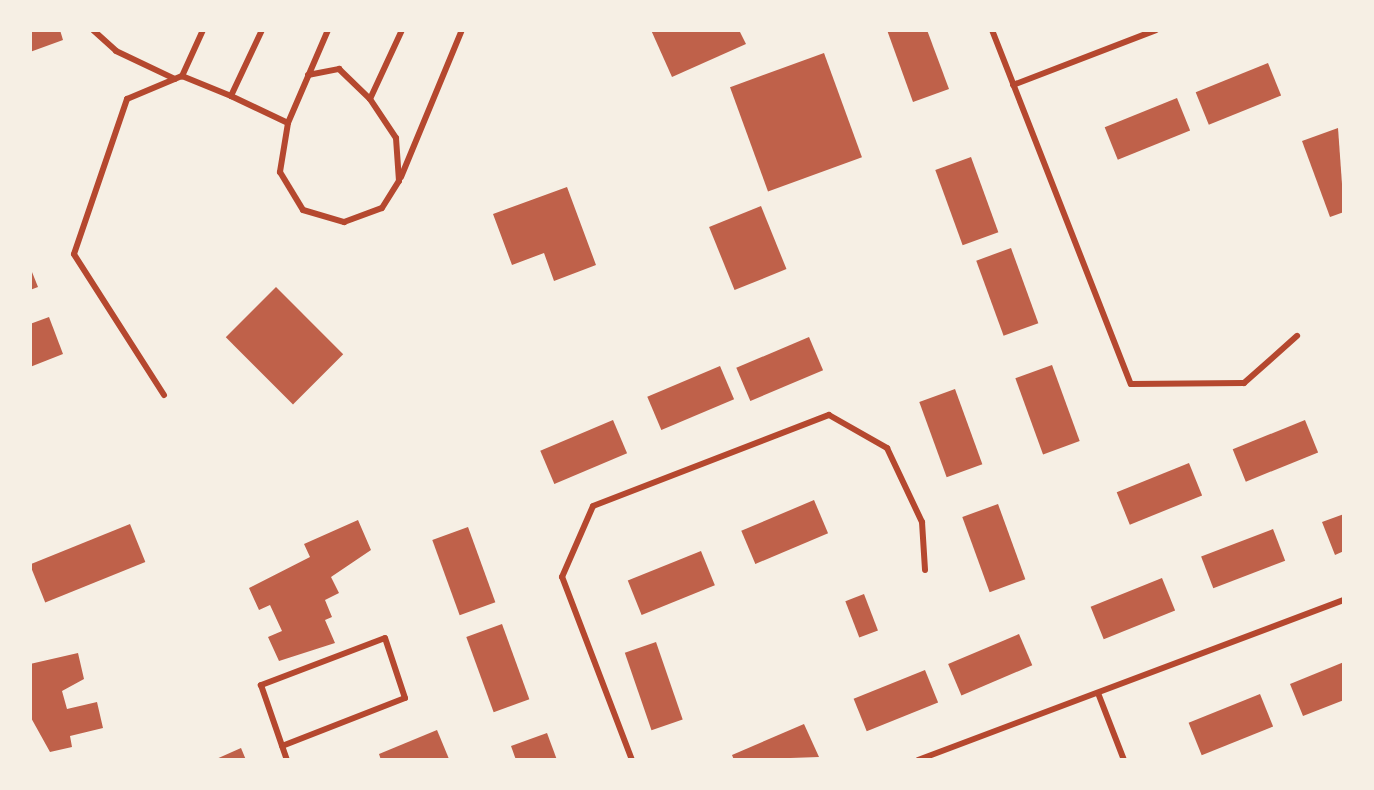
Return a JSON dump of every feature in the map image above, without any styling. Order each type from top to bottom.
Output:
[{"type":"lane","points":[[93,30],[116,51],[231,96],[288,123]]},
{"type":"lane","points":[[164,395],[74,254],[127,99],[179,77],[203,30]]},
{"type":"lane","points":[[231,96],[262,30]]},
{"type":"lane","points":[[328,30],[288,123],[280,172],[303,210],[344,222],[382,208],[399,181],[462,30]]},
{"type":"lane","points":[[370,99],[402,30]]},
{"type":"lane","points":[[992,30],[1131,384],[1244,383],[1297,336]]},
{"type":"lane","points":[[1013,85],[1156,30]]},
{"type":"lane","points":[[308,75],[339,69],[370,99],[396,138],[399,181]]},
{"type":"lane","points":[[632,760],[562,577],[593,506],[829,415],[887,448],[922,522],[925,570]]},
{"type":"lane","points":[[918,760],[1344,600]]},
{"type":"lane","points":[[282,746],[405,698],[385,638],[261,685],[282,746],[287,760]]},
{"type":"lane","points":[[1098,693],[1124,760]]},
{"type":"building","points":[[30,30],[60,30],[63,40],[30,52]]},
{"type":"building","points":[[651,30],[739,30],[746,44],[672,77]]},
{"type":"building","points":[[887,30],[927,30],[949,89],[913,102]]},
{"type":"building","points":[[824,53],[862,157],[768,192],[730,87]]},
{"type":"building","points":[[1268,63],[1281,95],[1209,125],[1196,92]]},
{"type":"building","points":[[1177,98],[1190,130],[1118,160],[1105,127]]},
{"type":"building","points":[[1338,128],[1344,212],[1330,217],[1302,141]]},
{"type":"building","points":[[971,157],[998,232],[963,245],[935,170]]},
{"type":"building","points":[[567,187],[596,265],[554,281],[544,253],[512,265],[493,214]]},
{"type":"building","points":[[761,206],[786,269],[735,290],[709,227]]},
{"type":"building","points":[[1011,248],[1038,323],[1004,336],[976,261]]},
{"type":"building","points":[[30,267],[38,287],[30,290]]},
{"type":"building","points":[[276,287],[343,354],[293,404],[226,337]]},
{"type":"building","points":[[49,317],[63,354],[30,367],[30,324]]},
{"type":"building","points":[[809,337],[823,370],[750,401],[736,368]]},
{"type":"building","points":[[1052,365],[1080,441],[1043,454],[1015,378]]},
{"type":"building","points":[[720,366],[734,399],[661,430],[647,397]]},
{"type":"building","points":[[955,389],[982,464],[947,477],[919,402]]},
{"type":"building","points":[[613,420],[627,453],[554,484],[540,451]]},
{"type":"building","points":[[1305,420],[1318,452],[1246,482],[1233,449]]},
{"type":"building","points":[[1189,463],[1202,495],[1130,525],[1117,492]]},
{"type":"building","points":[[814,500],[828,533],[755,564],[741,531]]},
{"type":"building","points":[[998,504],[1025,579],[990,592],[962,517]]},
{"type":"building","points":[[1344,514],[1344,551],[1335,555],[1322,522]]},
{"type":"building","points":[[358,520],[371,550],[331,577],[339,593],[325,600],[332,617],[325,620],[335,643],[279,661],[268,637],[282,631],[270,605],[259,610],[249,588],[310,557],[304,544]]},
{"type":"building","points":[[130,524],[145,562],[45,602],[30,564]]},
{"type":"building","points":[[468,527],[495,602],[460,615],[432,540]]},
{"type":"building","points":[[1273,529],[1285,561],[1213,588],[1201,557]]},
{"type":"building","points":[[701,551],[715,585],[642,615],[628,581]]},
{"type":"building","points":[[1162,578],[1175,610],[1104,639],[1091,607]]},
{"type":"building","points":[[864,594],[878,630],[859,638],[845,601]]},
{"type":"building","points":[[502,624],[529,699],[494,712],[466,637]]},
{"type":"building","points":[[1019,634],[1032,665],[961,695],[948,664]]},
{"type":"building","points":[[656,642],[683,720],[651,730],[625,653]]},
{"type":"building","points":[[78,653],[84,679],[62,691],[67,709],[97,702],[103,728],[70,736],[72,747],[50,752],[30,716],[30,664]]},
{"type":"building","points":[[1344,662],[1344,700],[1303,716],[1290,684]]},
{"type":"building","points":[[925,670],[938,702],[867,731],[854,699]]},
{"type":"building","points":[[1260,694],[1273,726],[1202,755],[1189,723]]},
{"type":"building","points":[[804,724],[819,757],[734,760],[732,755]]},
{"type":"building","points":[[437,730],[449,759],[381,760],[379,754]]},
{"type":"building","points":[[547,733],[557,760],[516,760],[511,746]]},
{"type":"building","points":[[241,748],[246,760],[214,760]]}]
